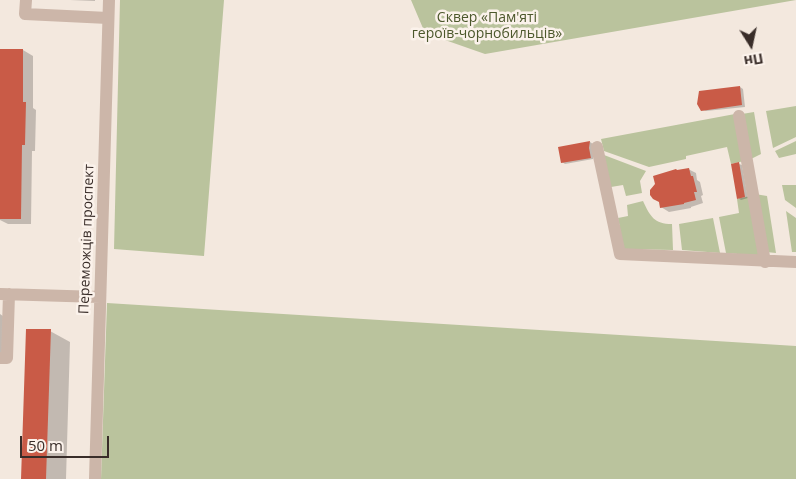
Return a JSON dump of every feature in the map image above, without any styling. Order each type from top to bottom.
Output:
[{"type":"street","points":[[26,0],[25,14],[108,18]]},
{"type":"street","name":"Переможців проспект","points":[[95,479],[109,0]]},
{"type":"street","points":[[739,116],[765,262]]},
{"type":"street","points":[[597,147],[620,254],[796,262]]},
{"type":"street","points":[[0,358],[7,358],[4,294],[100,297]]},
{"type":"green space","points":[[120,0],[224,0],[204,256],[114,249]]},
{"type":"green space","name":"Сквер «Пам'яті героїв-чорнобильців»","points":[[411,0],[796,0],[485,54],[425,33]]},
{"type":"green space","points":[[796,106],[796,137],[773,148],[766,111]]},
{"type":"green space","points":[[754,112],[761,154],[749,160],[742,114]]},
{"type":"green space","points":[[735,114],[744,161],[731,164],[727,147],[649,167],[604,151],[601,139]]},
{"type":"green space","points":[[796,141],[796,154],[779,158],[775,151]]},
{"type":"green space","points":[[604,155],[646,171],[640,181],[642,193],[626,196],[623,185],[611,187]]},
{"type":"green space","points":[[782,185],[796,185],[796,208],[785,200]]},
{"type":"green space","points":[[755,194],[767,196],[776,253],[766,252]]},
{"type":"green space","points":[[750,196],[760,256],[726,253],[719,217],[739,213],[737,199]]},
{"type":"green space","points":[[643,201],[653,218],[661,223],[672,224],[673,250],[624,249],[618,218],[628,216],[627,205]]},
{"type":"green space","points":[[786,211],[796,218],[796,252],[792,252]]},
{"type":"green space","points":[[713,218],[720,253],[682,250],[679,224]]},
{"type":"green space","points":[[107,303],[796,346],[796,479],[101,479]]},
{"type":"building","points":[[0,49],[23,49],[23,102],[26,102],[25,145],[22,145],[21,219],[0,219]]},
{"type":"building","points":[[740,86],[742,105],[701,111],[697,104],[699,91]]},
{"type":"building","points":[[590,141],[591,158],[561,163],[558,147]]},
{"type":"building","points":[[739,162],[745,197],[737,199],[731,164]]},
{"type":"building","points":[[689,168],[697,192],[694,192],[696,200],[660,208],[659,202],[650,195],[650,190],[655,184],[653,176],[676,169]]},
{"type":"building","points":[[26,329],[51,329],[46,479],[21,479]]}]
